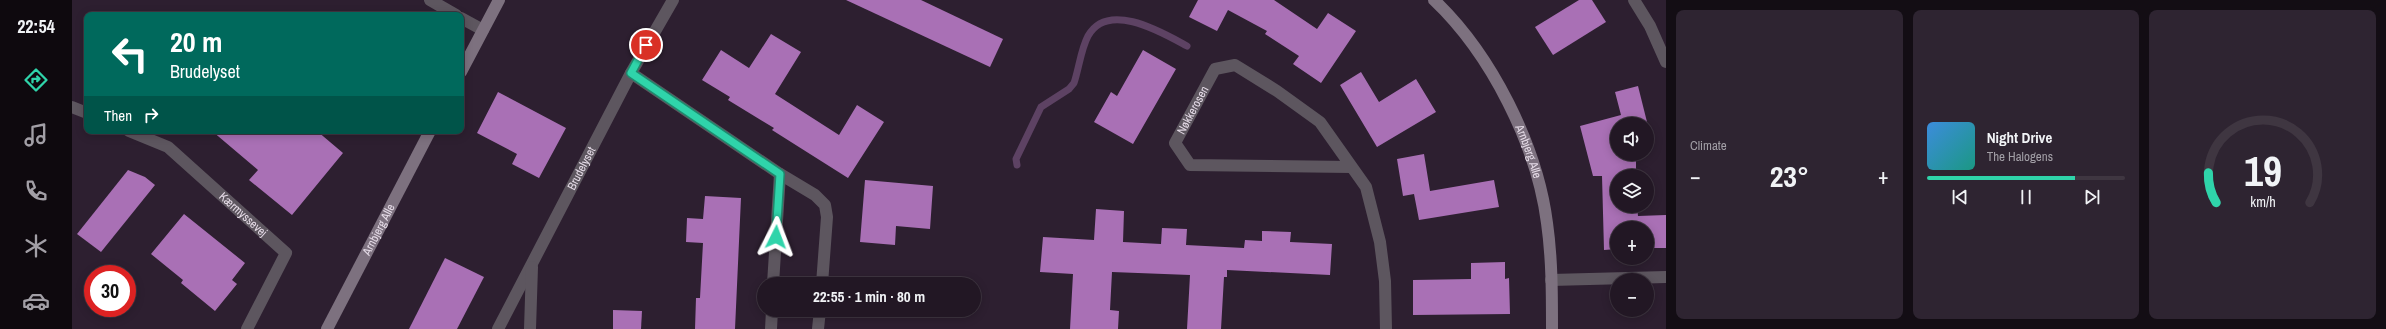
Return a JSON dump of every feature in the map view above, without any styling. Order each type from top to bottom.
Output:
[{"type":"street","points":[[430,0],[451,12]]},
{"type":"street","points":[[464,66],[499,0]]},
{"type":"street","name":"Brudelyset","points":[[498,329],[631,73],[674,0]]},
{"type":"street","name":"Arnbjerg Alle","points":[[1434,0],[1445,10],[1482,58],[1500,88],[1520,130],[1535,169],[1547,223],[1551,280],[1552,329]]},
{"type":"street","points":[[1634,0],[1650,26],[1666,62]]},
{"type":"street","points":[[464,20],[483,30]]},
{"type":"street","name":"Nøkkerosen","points":[[1351,167],[1190,165],[1175,143],[1214,69],[1235,65],[1277,91],[1320,122],[1366,187],[1380,242],[1385,281],[1386,329]]},
{"type":"street","points":[[631,73],[780,174],[815,195],[825,205],[828,217],[823,277]]},
{"type":"street","points":[[72,107],[84,112]]},
{"type":"street","name":"Kærmyssevej","points":[[136,134],[168,147],[286,252],[247,329]]},
{"type":"street","name":"Arnbjerg Alle","points":[[327,329],[428,134]]},
{"type":"street","points":[[773,277],[780,174]]},
{"type":"street","name":"Brudelyset","points":[[530,329],[533,264]]},
{"type":"street","points":[[1551,280],[1666,277]]},
{"type":"street","points":[[771,329],[772,317]]},
{"type":"street","points":[[818,329],[819,317]]},
{"type":"building","points":[[846,0],[921,0],[1003,39],[990,67]]},
{"type":"building","points":[[1198,0],[1274,0],[1317,29],[1328,13],[1356,31],[1321,83],[1293,64],[1299,56],[1265,34],[1267,31],[1228,10],[1217,31],[1189,17]]},
{"type":"building","points":[[1579,0],[1592,0],[1606,22],[1553,55],[1535,27]]},
{"type":"building","points":[[771,34],[801,52],[775,94],[839,135],[857,105],[884,122],[848,178],[772,130],[774,128],[728,100],[730,97],[702,80],[721,50],[749,68]]},
{"type":"building","points":[[1143,50],[1176,69],[1133,144],[1094,122],[1111,92],[1117,96]]},
{"type":"building","points":[[1361,72],[1379,102],[1416,79],[1436,112],[1377,147],[1340,85]]},
{"type":"building","points":[[1638,86],[1646,117],[1614,117],[1621,115],[1615,92]]},
{"type":"building","points":[[498,92],[566,128],[539,178],[512,164],[517,154],[477,133]]},
{"type":"building","points":[[1610,118],[1610,161],[1636,161],[1636,169],[1610,169],[1610,213],[1638,213],[1638,216],[1666,215],[1666,248],[1654,248],[1654,221],[1610,221],[1610,250],[1604,250],[1602,176],[1593,176],[1580,126]]},
{"type":"building","points":[[216,134],[321,134],[343,153],[292,215],[249,180],[258,170]]},
{"type":"building","points":[[1424,154],[1430,191],[1494,180],[1499,207],[1419,220],[1414,194],[1403,196],[1397,159]]},
{"type":"building","points":[[128,170],[145,177],[155,185],[101,252],[77,234]]},
{"type":"building","points":[[865,180],[933,186],[930,229],[896,226],[895,245],[860,242]]},
{"type":"building","points":[[705,196],[741,198],[735,329],[695,329],[696,298],[700,298],[703,243],[686,242],[687,218],[703,219]]},
{"type":"building","points":[[1096,209],[1124,211],[1123,242],[1161,244],[1162,228],[1187,229],[1186,245],[1244,248],[1245,240],[1262,241],[1262,231],[1291,232],[1290,242],[1332,244],[1330,275],[1227,270],[1227,277],[1224,277],[1221,329],[1187,329],[1190,275],[1112,272],[1110,310],[1119,311],[1118,329],[1070,329],[1073,274],[1040,272],[1043,237],[1094,240]]},
{"type":"building","points":[[184,214],[245,263],[232,280],[237,284],[215,311],[181,283],[183,280],[151,254]]},
{"type":"building","points":[[445,258],[484,277],[457,329],[409,329]]},
{"type":"building","points":[[1505,262],[1505,279],[1509,278],[1510,314],[1413,315],[1413,280],[1471,279],[1471,263]]},
{"type":"building","points":[[613,310],[642,311],[641,329],[613,329]]},
{"type":"waterway","points":[[1017,165],[1016,159],[1041,107],[1069,89],[1074,83],[1088,36],[1097,26],[1109,21],[1122,20],[1136,23],[1164,34],[1187,46]]},
{"type":"route","points":[[646,45],[631,73],[780,174],[776,237]]}]
